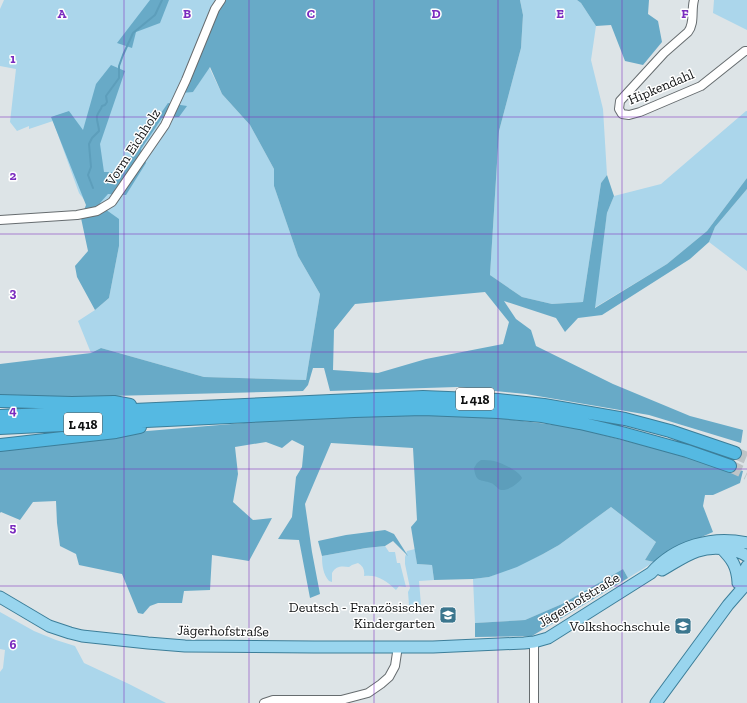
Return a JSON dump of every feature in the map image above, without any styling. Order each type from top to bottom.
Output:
[{"type":"highway","name":"L 418","points":[[0,416],[408,398],[498,400],[544,405],[625,419],[670,431],[735,453]]},
{"type":"highway","points":[[0,401],[72,403],[114,402],[161,409]]},
{"type":"highway","name":"L 418","points":[[0,428],[354,411],[423,409],[498,412],[542,416],[622,432],[687,451],[730,466]]},
{"type":"highway","points":[[0,445],[134,429],[166,420]]},
{"type":"main road","points":[[730,541],[747,537]]},
{"type":"main road","name":"Jägerhofstraße","points":[[0,597],[49,626],[70,633],[82,636],[148,643],[184,646],[442,646],[508,644],[534,642],[548,638],[652,573],[667,558],[686,547],[705,542],[730,541],[747,543]]},
{"type":"main road","name":"Jägerhofstraße","points":[[652,573],[659,572],[692,553],[708,548],[721,548],[736,551],[747,563]]},
{"type":"main road","points":[[721,548],[734,564],[737,573],[744,584]]},
{"type":"main road","points":[[656,703],[744,584],[747,563]]},
{"type":"street","name":"Vorm Eichholz","points":[[0,220],[77,216],[97,211],[112,202],[165,125],[186,80],[215,9],[221,0]]},
{"type":"street","name":"Hipkendahl","points":[[694,0],[692,7],[693,21],[690,29],[664,53],[620,101],[622,114],[629,115],[640,112],[701,86],[744,51],[747,51]]},
{"type":"street","points":[[534,642],[534,703]]},
{"type":"street","points":[[264,703],[273,700],[341,700],[368,692],[389,677],[395,666],[398,646]]},
{"type":"shaded area","points":[[4,0],[150,0],[150,2],[156,0],[217,0],[193,92],[209,67],[222,94],[250,125],[274,169],[274,186],[298,256],[320,294],[306,380],[204,377],[101,348],[91,353],[78,321],[95,310],[109,298],[119,246],[79,193],[53,121],[29,129],[29,126],[17,131],[10,122],[16,69],[0,66],[0,9]]},
{"type":"shaded area","points":[[150,0],[169,0],[160,23],[136,32],[132,48],[117,43]]},
{"type":"shaded area","points":[[217,0],[520,0],[523,15],[521,48],[499,131],[490,275],[522,297],[552,304],[583,302],[601,183],[607,175],[614,196],[607,213],[595,308],[667,264],[707,231],[747,178],[747,189],[715,227],[709,242],[690,259],[602,315],[578,318],[565,332],[556,318],[504,301],[516,319],[531,330],[536,346],[613,384],[690,416],[743,430],[741,443],[649,415],[526,394],[457,387],[330,391],[324,368],[313,368],[308,385],[303,391],[73,397],[0,395],[0,364],[91,353],[101,348],[204,377],[306,380],[320,294],[298,256],[274,186],[274,169],[250,125],[222,94],[210,67],[193,92],[181,93]],"holes":[[[485,292],[509,322],[503,344],[426,359],[378,373],[333,370],[334,330],[355,304]]]},
{"type":"shaded area","points":[[520,0],[577,0],[581,3],[596,26],[591,60],[603,109],[607,175],[601,183],[583,302],[552,304],[522,297],[490,275],[499,131],[521,48],[523,15]]},
{"type":"shaded area","points":[[577,0],[649,0],[648,14],[658,21],[662,42],[643,65],[625,61],[611,25],[596,26],[581,3]]},
{"type":"shaded area","points":[[714,0],[747,0],[747,30],[713,13]]},
{"type":"shaded area","points":[[111,65],[125,71],[100,144],[104,172],[120,172],[168,103],[187,106],[179,117],[162,118],[141,149],[146,163],[126,195],[108,194],[100,203],[105,209],[119,219],[119,246],[109,298],[95,310],[77,277],[75,266],[88,251],[81,218],[86,205],[51,117],[69,111],[83,130],[96,84]]},
{"type":"shaded area","points":[[746,111],[747,178],[707,231],[667,264],[594,308],[607,213],[614,196],[661,184]]},
{"type":"shaded area","points":[[747,189],[747,271],[709,242],[715,227]]},
{"type":"shaded area","points":[[401,413],[498,418],[572,427],[743,471],[740,483],[713,495],[705,495],[703,506],[713,532],[676,548],[654,562],[645,560],[656,542],[611,507],[559,545],[517,567],[489,577],[434,580],[432,565],[417,564],[411,527],[417,520],[413,448],[331,443],[305,504],[320,594],[310,598],[299,540],[278,539],[292,517],[296,477],[302,467],[304,446],[292,440],[282,448],[266,442],[235,447],[238,474],[233,502],[253,520],[272,518],[249,561],[212,555],[210,590],[184,591],[182,603],[158,603],[150,606],[143,614],[138,613],[122,574],[79,565],[76,554],[60,546],[56,501],[33,502],[20,520],[1,512],[0,513],[0,451],[123,433],[316,417]]},
{"type":"shaded area","points":[[481,460],[501,464],[514,470],[522,478],[510,488],[501,490],[492,484],[477,478],[474,468]]},
{"type":"shaded area","points":[[611,507],[656,542],[645,560],[654,562],[628,578],[623,569],[562,604],[525,620],[475,623],[473,579],[489,577],[543,554],[559,545]]},
{"type":"shaded area","points":[[385,530],[394,534],[408,556],[393,541],[385,546],[322,556],[318,541],[346,535]]},
{"type":"shaded area","points":[[385,546],[389,552],[395,552],[397,563],[400,563],[406,587],[399,586],[396,590],[382,579],[373,576],[364,576],[363,568],[358,563],[349,567],[335,569],[332,573],[332,582],[329,581],[325,575],[322,556]]},
{"type":"shaded area","points":[[415,549],[417,564],[432,565],[434,580],[419,581],[421,605],[409,605],[408,592],[410,588],[405,557],[407,551]]},
{"type":"shaded area","points":[[623,569],[628,578],[532,636],[475,637],[475,623],[525,620],[562,604]]},
{"type":"shaded area","points":[[0,612],[34,631],[75,646],[84,663],[166,703],[0,703],[0,672],[3,668],[5,650],[0,649]]},
{"type":"waterway","points":[[93,188],[88,175],[91,167],[89,144],[92,138],[99,131],[97,115],[102,106],[107,102],[106,96],[119,78],[119,66],[133,33],[155,15],[162,0]]},
{"type":"tunnel","points":[[735,453],[747,458]]},
{"type":"tunnel","points":[[730,466],[747,474]]},
{"type":"place","name":"Deutsch - Französischer Kindergarten","points":[[448,615]]},
{"type":"place","name":"Volkshochschule","points":[[683,626]]}]
